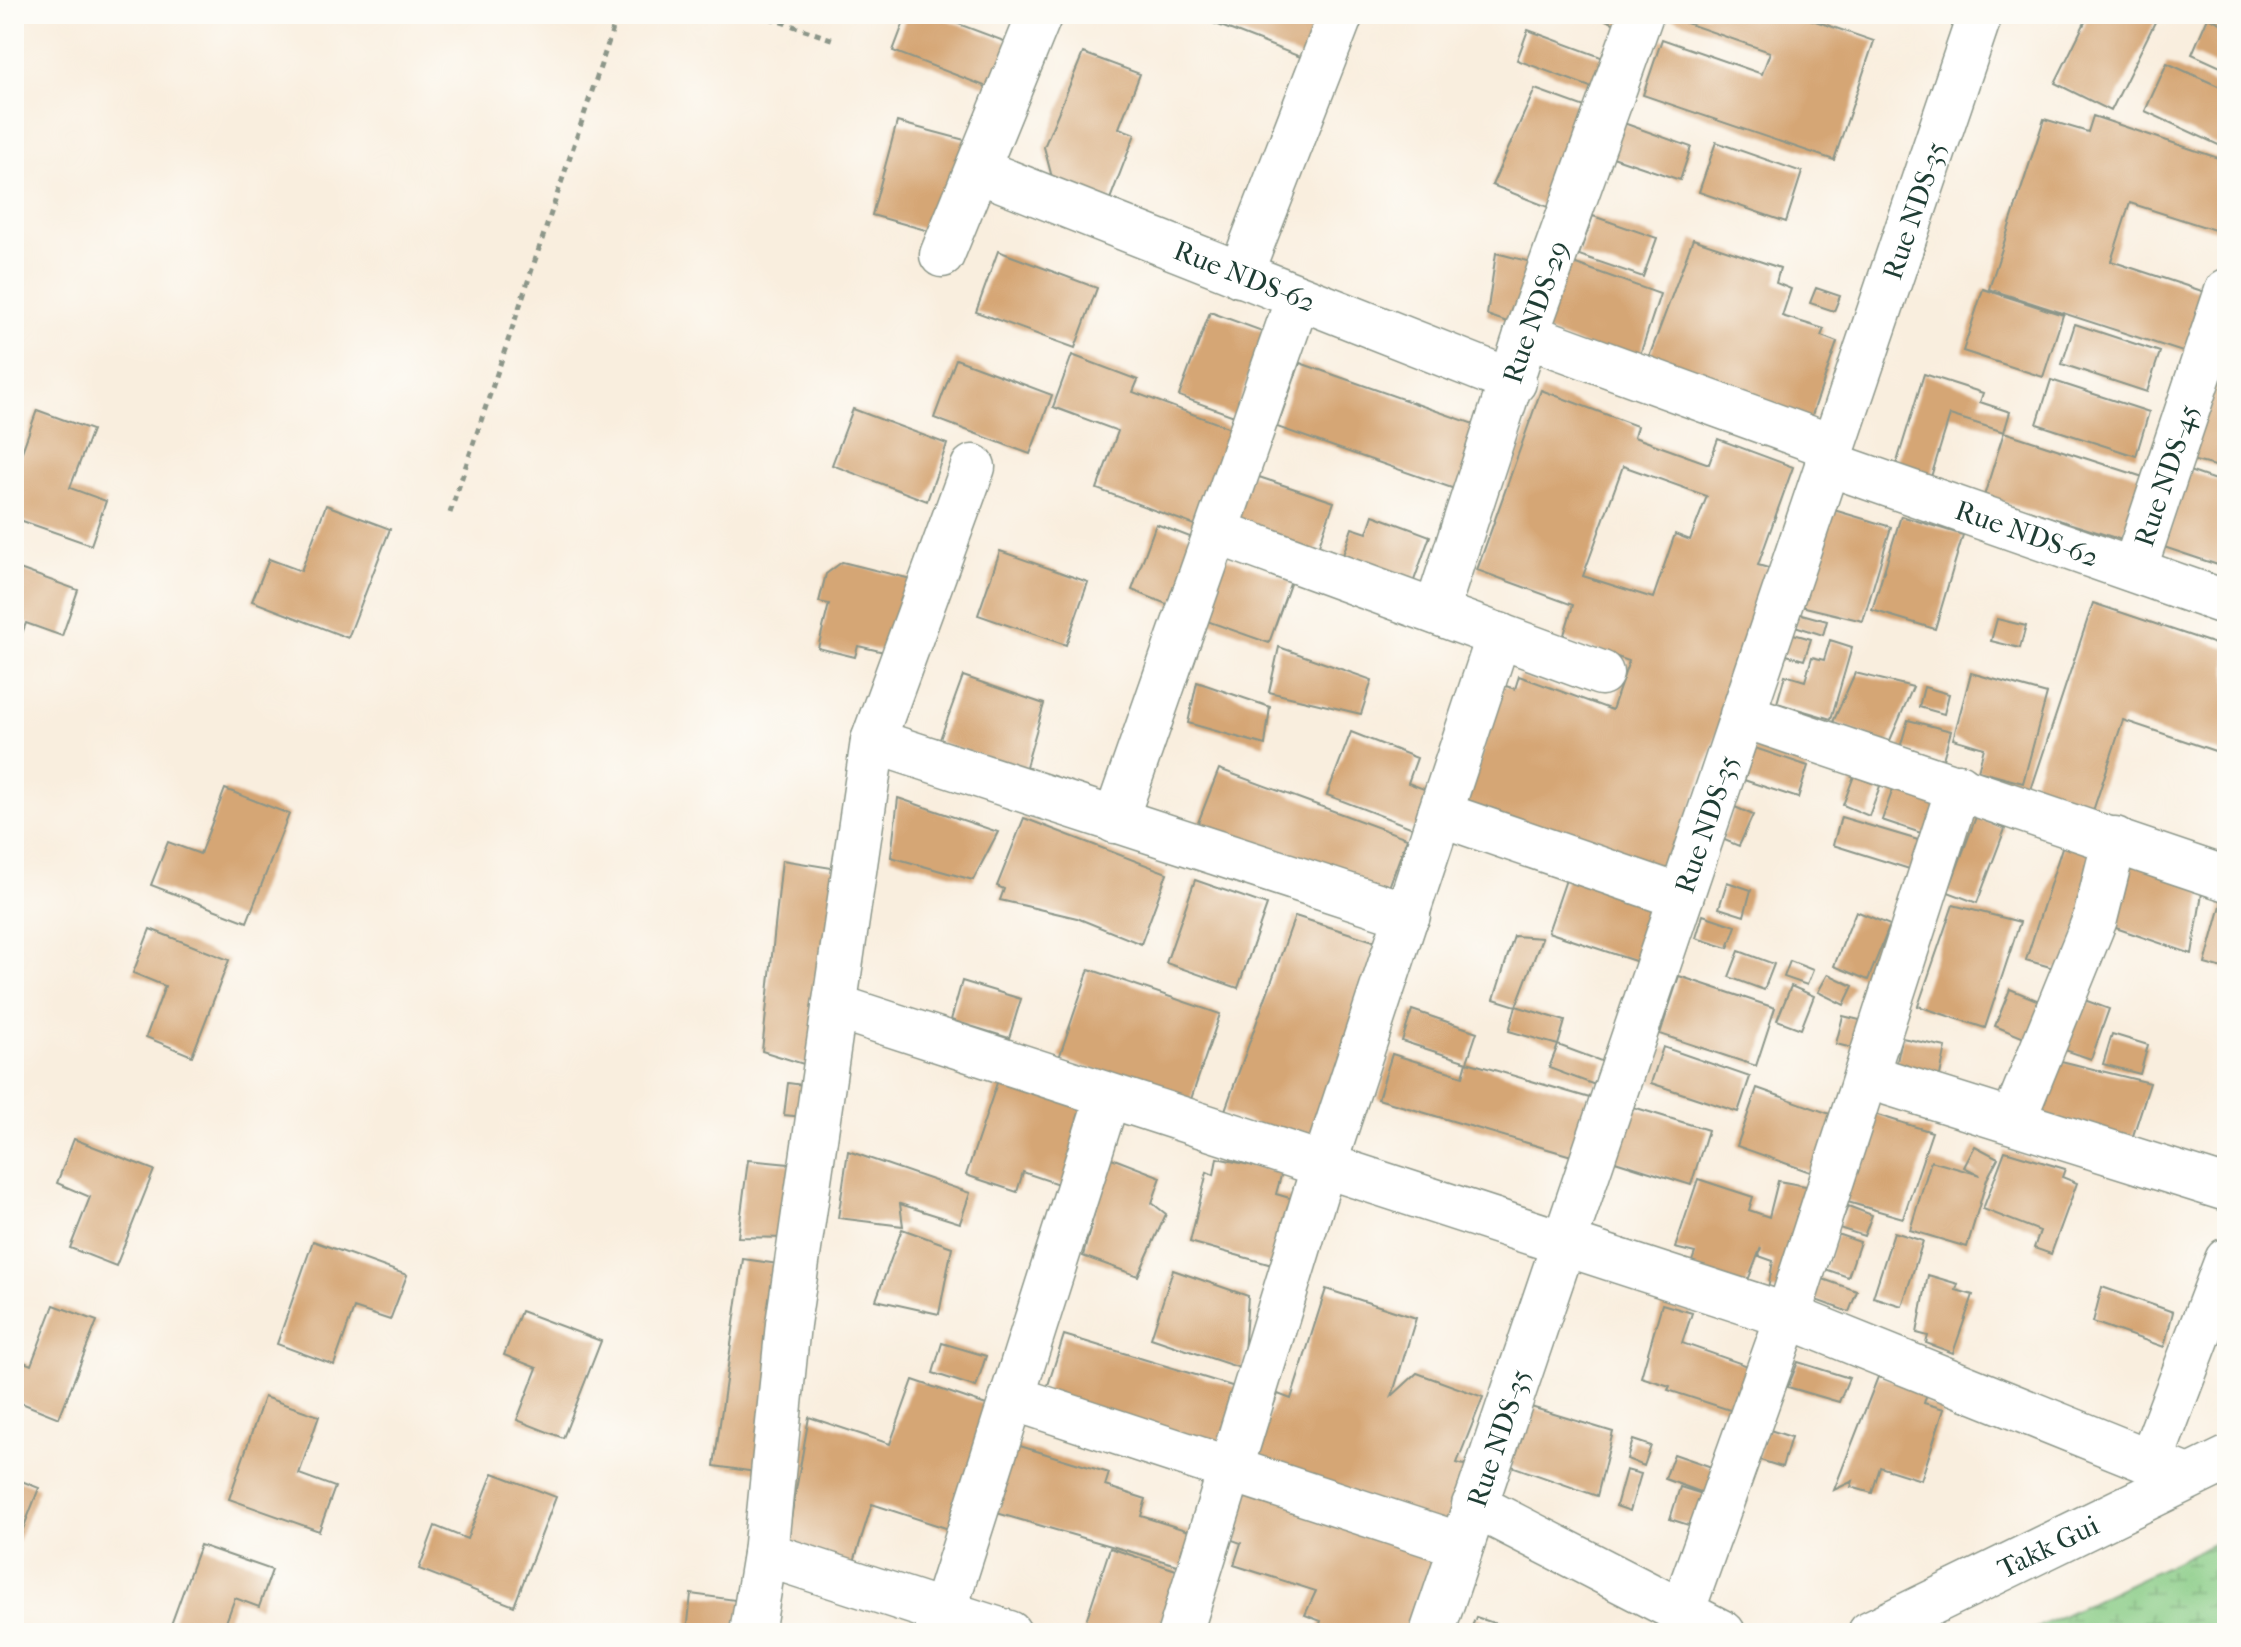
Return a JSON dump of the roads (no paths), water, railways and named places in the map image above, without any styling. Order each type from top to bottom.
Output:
[{"type":"street","points":[[942,255],[1040,14]]},
{"type":"street","points":[[1240,275],[1341,14]]},
{"type":"street","name":"Rue NDS-29","points":[[1436,612],[1514,382],[1526,335],[1641,14]]},
{"type":"street","name":"Rue NDS-35","points":[[1432,1633],[1980,14]]},
{"type":"street","name":"Rue NDS-62","points":[[977,170],[1514,382]]},
{"type":"street","name":"Rue NDS-45","points":[[2134,570],[2227,291]]},
{"type":"street","points":[[1115,821],[1298,298]]},
{"type":"street","name":"Rue NDS-62","points":[[1526,335],[1830,455],[2227,603]]},
{"type":"street","points":[[752,1633],[765,1554],[788,1324],[873,741],[973,467]]},
{"type":"street","points":[[1217,532],[1601,673]]},
{"type":"street","points":[[1180,1633],[1324,1165],[1499,635]]},
{"type":"street","points":[[1742,715],[2227,879]]},
{"type":"street","points":[[873,741],[1408,915]]},
{"type":"street","points":[[1682,1612],[1788,1316],[1959,786]]},
{"type":"street","points":[[1440,814],[1681,897]]},
{"type":"street","points":[[2013,1121],[2095,919],[2115,839]]},
{"type":"street","points":[[834,1006],[1788,1316],[2169,1468],[2227,1260]]},
{"type":"street","points":[[1866,1076],[2227,1189]]},
{"type":"street","points":[[941,1621],[1108,1096]]},
{"type":"street","points":[[1013,1398],[1232,1469],[1468,1525],[1682,1612],[1723,1633]]},
{"type":"street","name":"Takk Gui","points":[[1870,1633],[2169,1468],[2227,1459]]},
{"type":"street","points":[[765,1554],[941,1621],[1009,1633]]}]
